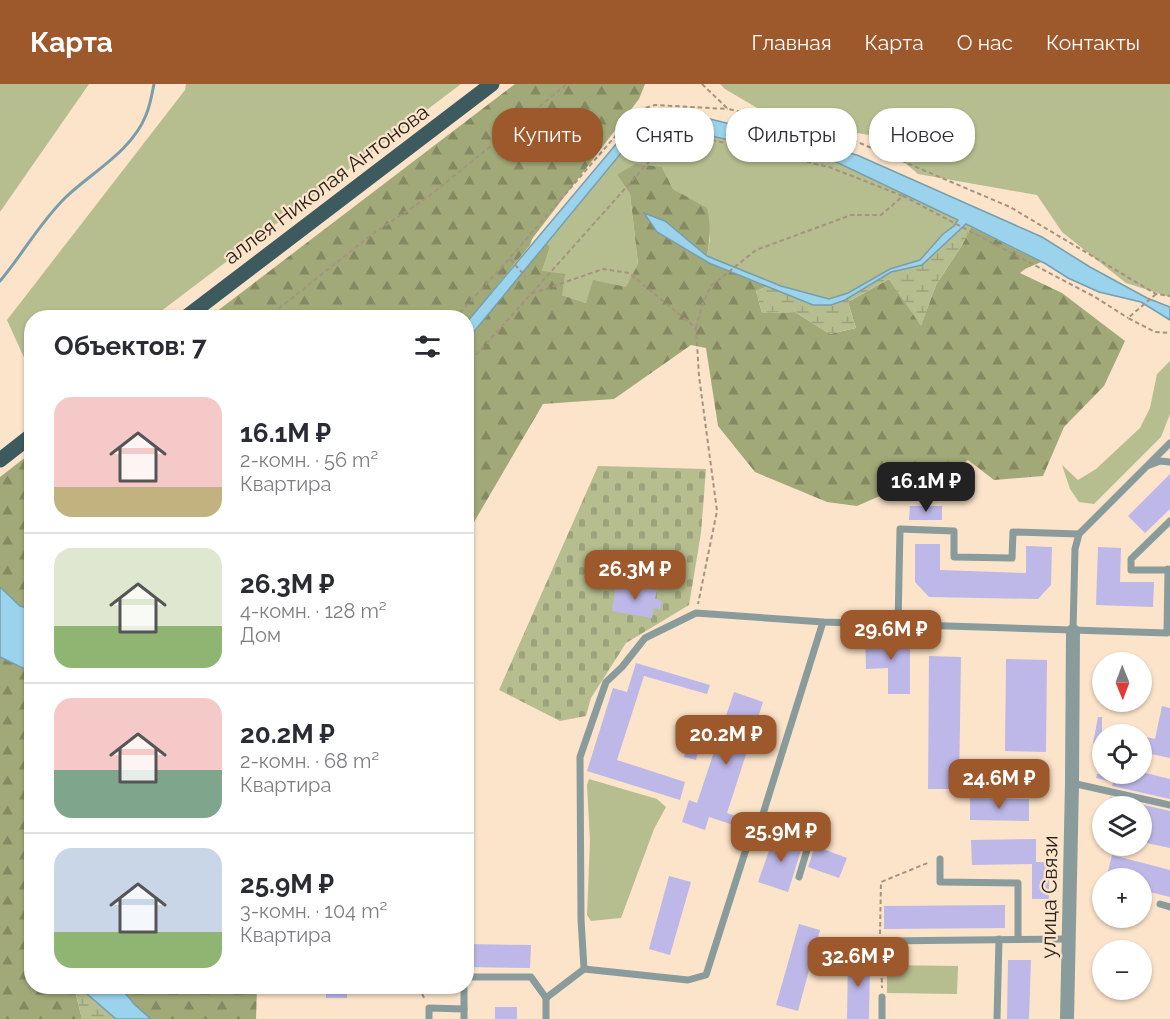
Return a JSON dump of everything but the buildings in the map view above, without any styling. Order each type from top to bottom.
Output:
[{"type":"main road","name":"аллея Николая Антонова","points":[[195,310],[492,84]]},
{"type":"main road","points":[[0,460],[24,441]]},
{"type":"street","name":"улица Связи","points":[[1067,1019],[1073,631]]},
{"type":"lane","points":[[1073,631],[1075,549],[1079,534],[1170,443]]},
{"type":"lane","points":[[1147,466],[1160,461],[1170,462]]},
{"type":"lane","points":[[584,969],[580,919],[580,757],[606,682],[622,667],[645,638],[696,613],[823,622],[1168,633],[1169,570],[1131,570],[1131,559],[1170,520]]},
{"type":"lane","points":[[898,625],[900,529],[954,531],[954,557],[1012,558],[1013,532],[1079,534]]},
{"type":"lane","points":[[799,878],[812,833],[762,817],[823,622]]},
{"type":"lane","points":[[1072,783],[1170,805]]},
{"type":"lane","points":[[546,998],[584,969],[688,980],[706,975],[748,843]]},
{"type":"lane","points":[[940,859],[940,882],[1018,883],[1018,939]]},
{"type":"lane","points":[[1160,904],[1170,907]]},
{"type":"lane","points":[[998,1019],[999,939]]},
{"type":"lane","points":[[880,941],[1069,939]]},
{"type":"lane","points":[[474,977],[531,977],[546,998],[546,1019]]},
{"type":"lane","points":[[464,994],[464,1019]]},
{"type":"lane","points":[[882,997],[882,1019]]},
{"type":"lane","points":[[429,1019],[429,1008],[464,1009]]},
{"type":"path","points":[[277,310],[371,235],[428,197],[567,84]]},
{"type":"path","points":[[702,84],[727,108]]},
{"type":"path","points":[[461,310],[509,259],[638,110],[655,105],[726,109]]},
{"type":"path","points":[[474,357],[663,146],[695,136],[829,167],[903,196],[1095,297],[1155,332],[1170,333]]},
{"type":"path","points":[[857,141],[1010,207],[1156,294],[1170,296]]},
{"type":"path","points":[[696,613],[717,512],[699,376],[696,328],[702,305],[711,286],[756,250],[851,215],[881,215],[903,196]]},
{"type":"path","points":[[509,259],[526,278]]},
{"type":"path","points":[[531,294],[603,269],[629,273],[696,328]]},
{"type":"path","points":[[1128,318],[1156,294]]},
{"type":"path","points":[[882,997],[881,882],[940,859]]},
{"type":"path","points":[[422,994],[429,1008]]},
{"type":"green space","points":[[0,84],[89,84],[0,212]]},
{"type":"green space","points":[[186,84],[461,84],[163,310],[24,310],[24,358],[7,320],[185,90]]},
{"type":"green space","points":[[515,84],[645,84],[639,99],[632,108],[615,108],[615,130],[603,146],[603,108],[492,108],[492,162],[591,162],[532,239],[530,245],[474,313],[474,310],[218,310]]},
{"type":"green space","points":[[720,84],[1170,84],[1170,297],[1126,283],[1062,232],[1037,195],[918,174],[904,162],[975,162],[975,108],[869,108],[869,135],[857,133],[857,108],[757,108]]},
{"type":"green space","points":[[714,136],[726,139],[726,162],[836,162],[958,220],[920,260],[890,269],[848,293],[829,299],[781,286],[707,256],[710,239],[706,208],[673,189],[662,167],[617,175],[630,194],[638,265],[626,288],[586,303],[562,295],[542,271],[550,247],[547,243],[615,160],[714,162]]},
{"type":"green space","points":[[635,164],[662,167],[673,189],[707,208],[710,232],[707,256],[665,221],[645,214],[657,232],[709,263],[768,286],[756,291],[762,313],[795,312],[830,334],[856,328],[848,302],[889,279],[921,325],[936,285],[971,227],[1041,262],[1020,273],[1062,293],[1125,341],[1104,386],[1064,427],[1043,476],[994,480],[968,460],[944,477],[933,489],[896,489],[857,506],[827,502],[755,472],[718,426],[706,348],[691,345],[614,399],[543,404],[474,522],[474,332],[547,243],[550,247],[542,271],[565,274],[562,295],[586,303],[593,280],[626,287],[638,264],[630,194],[617,175]]},
{"type":"green space","points":[[966,224],[971,227],[936,285],[921,326],[889,279],[848,302],[856,328],[830,334],[795,312],[762,313],[756,291],[768,286],[813,305],[831,305],[846,300],[891,272],[922,265]]},
{"type":"green space","points":[[1170,361],[1170,414],[1161,437],[1094,504],[1079,502],[1070,489],[1062,465],[1078,480],[1096,469],[1140,428],[1150,408],[1157,374]]},
{"type":"green space","points":[[24,458],[24,607],[0,587],[0,477]]},
{"type":"green space","points":[[598,466],[706,469],[701,533],[689,605],[626,643],[591,698],[586,716],[560,721],[499,690]]},
{"type":"green space","points":[[0,657],[24,669],[24,994],[76,994],[82,1019],[0,1019]]},
{"type":"green space","points":[[589,779],[657,799],[666,807],[654,829],[621,918],[591,921],[587,915],[590,841],[587,785]]},
{"type":"green space","points":[[887,965],[958,966],[957,994],[887,993]]},
{"type":"green space","points":[[76,994],[87,994],[116,1019],[82,1019]]},
{"type":"green space","points":[[126,994],[257,994],[256,1019],[151,1019]]},
{"type":"water","points":[[714,120],[726,123],[726,139],[714,136]]},
{"type":"water","points":[[615,145],[615,160],[474,332],[474,314]]},
{"type":"water","points":[[857,155],[1042,237],[1090,267],[1147,298],[1170,307],[1170,320],[1141,302],[1099,292],[1068,278],[1046,264],[966,224],[922,265],[891,272],[845,300],[831,305],[813,305],[709,263],[657,232],[644,213],[665,221],[707,256],[781,286],[829,299],[848,293],[890,269],[920,260],[958,220],[836,162],[857,162]]},
{"type":"water","points":[[0,587],[24,607],[24,669],[0,657]]},
{"type":"water","points":[[87,994],[126,994],[151,1019],[116,1019]]},
{"type":"waterway","points":[[0,281],[40,227],[66,197],[121,150],[140,128],[150,104],[154,84]]}]
